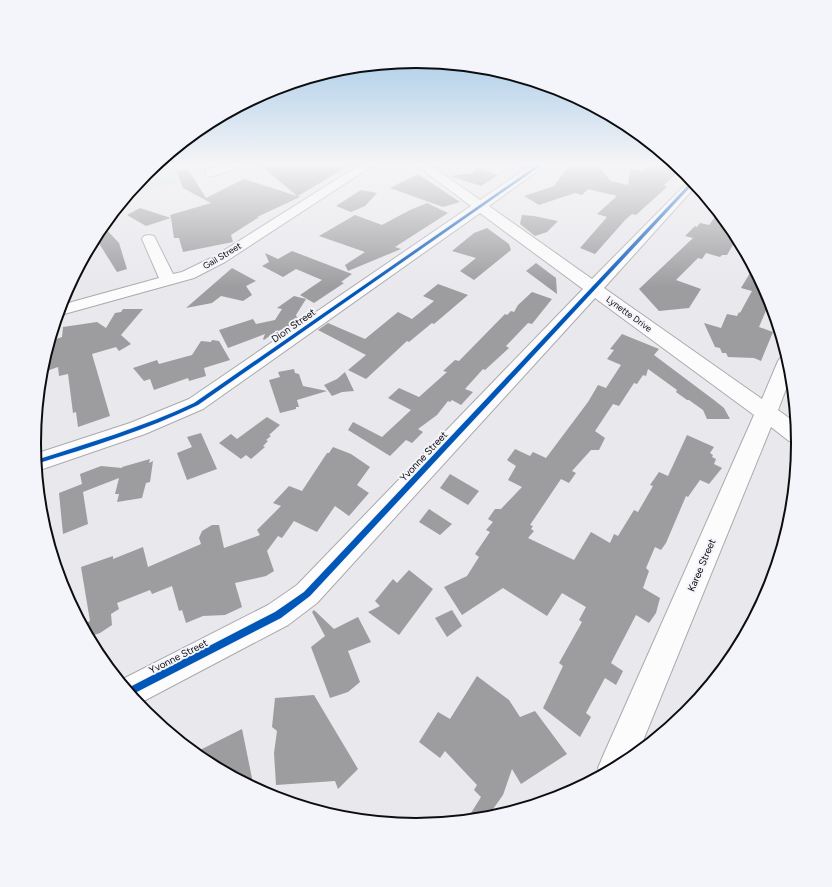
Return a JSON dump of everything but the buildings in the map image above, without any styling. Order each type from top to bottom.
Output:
[{"type":"street","name":"Gail Street","points":[[67,309],[188,275],[220,259],[304,205]]},
{"type":"street","name":"Yvonne Street","points":[[133,690],[278,616],[307,594],[671,205]]},
{"type":"street","name":"Lynette Drive","points":[[480,207],[790,430]]},
{"type":"street","name":"Dion Street","points":[[42,460],[180,412],[196,404],[480,207]]},
{"type":"street","points":[[149,239],[168,280]]},
{"type":"street","name":"Karee Street","points":[[619,758],[784,370]]},
{"type":"cycle path","points":[[42,460],[138,429],[196,404],[481,205]]},
{"type":"cycle path","points":[[133,690],[278,615],[307,594],[671,205]]}]
